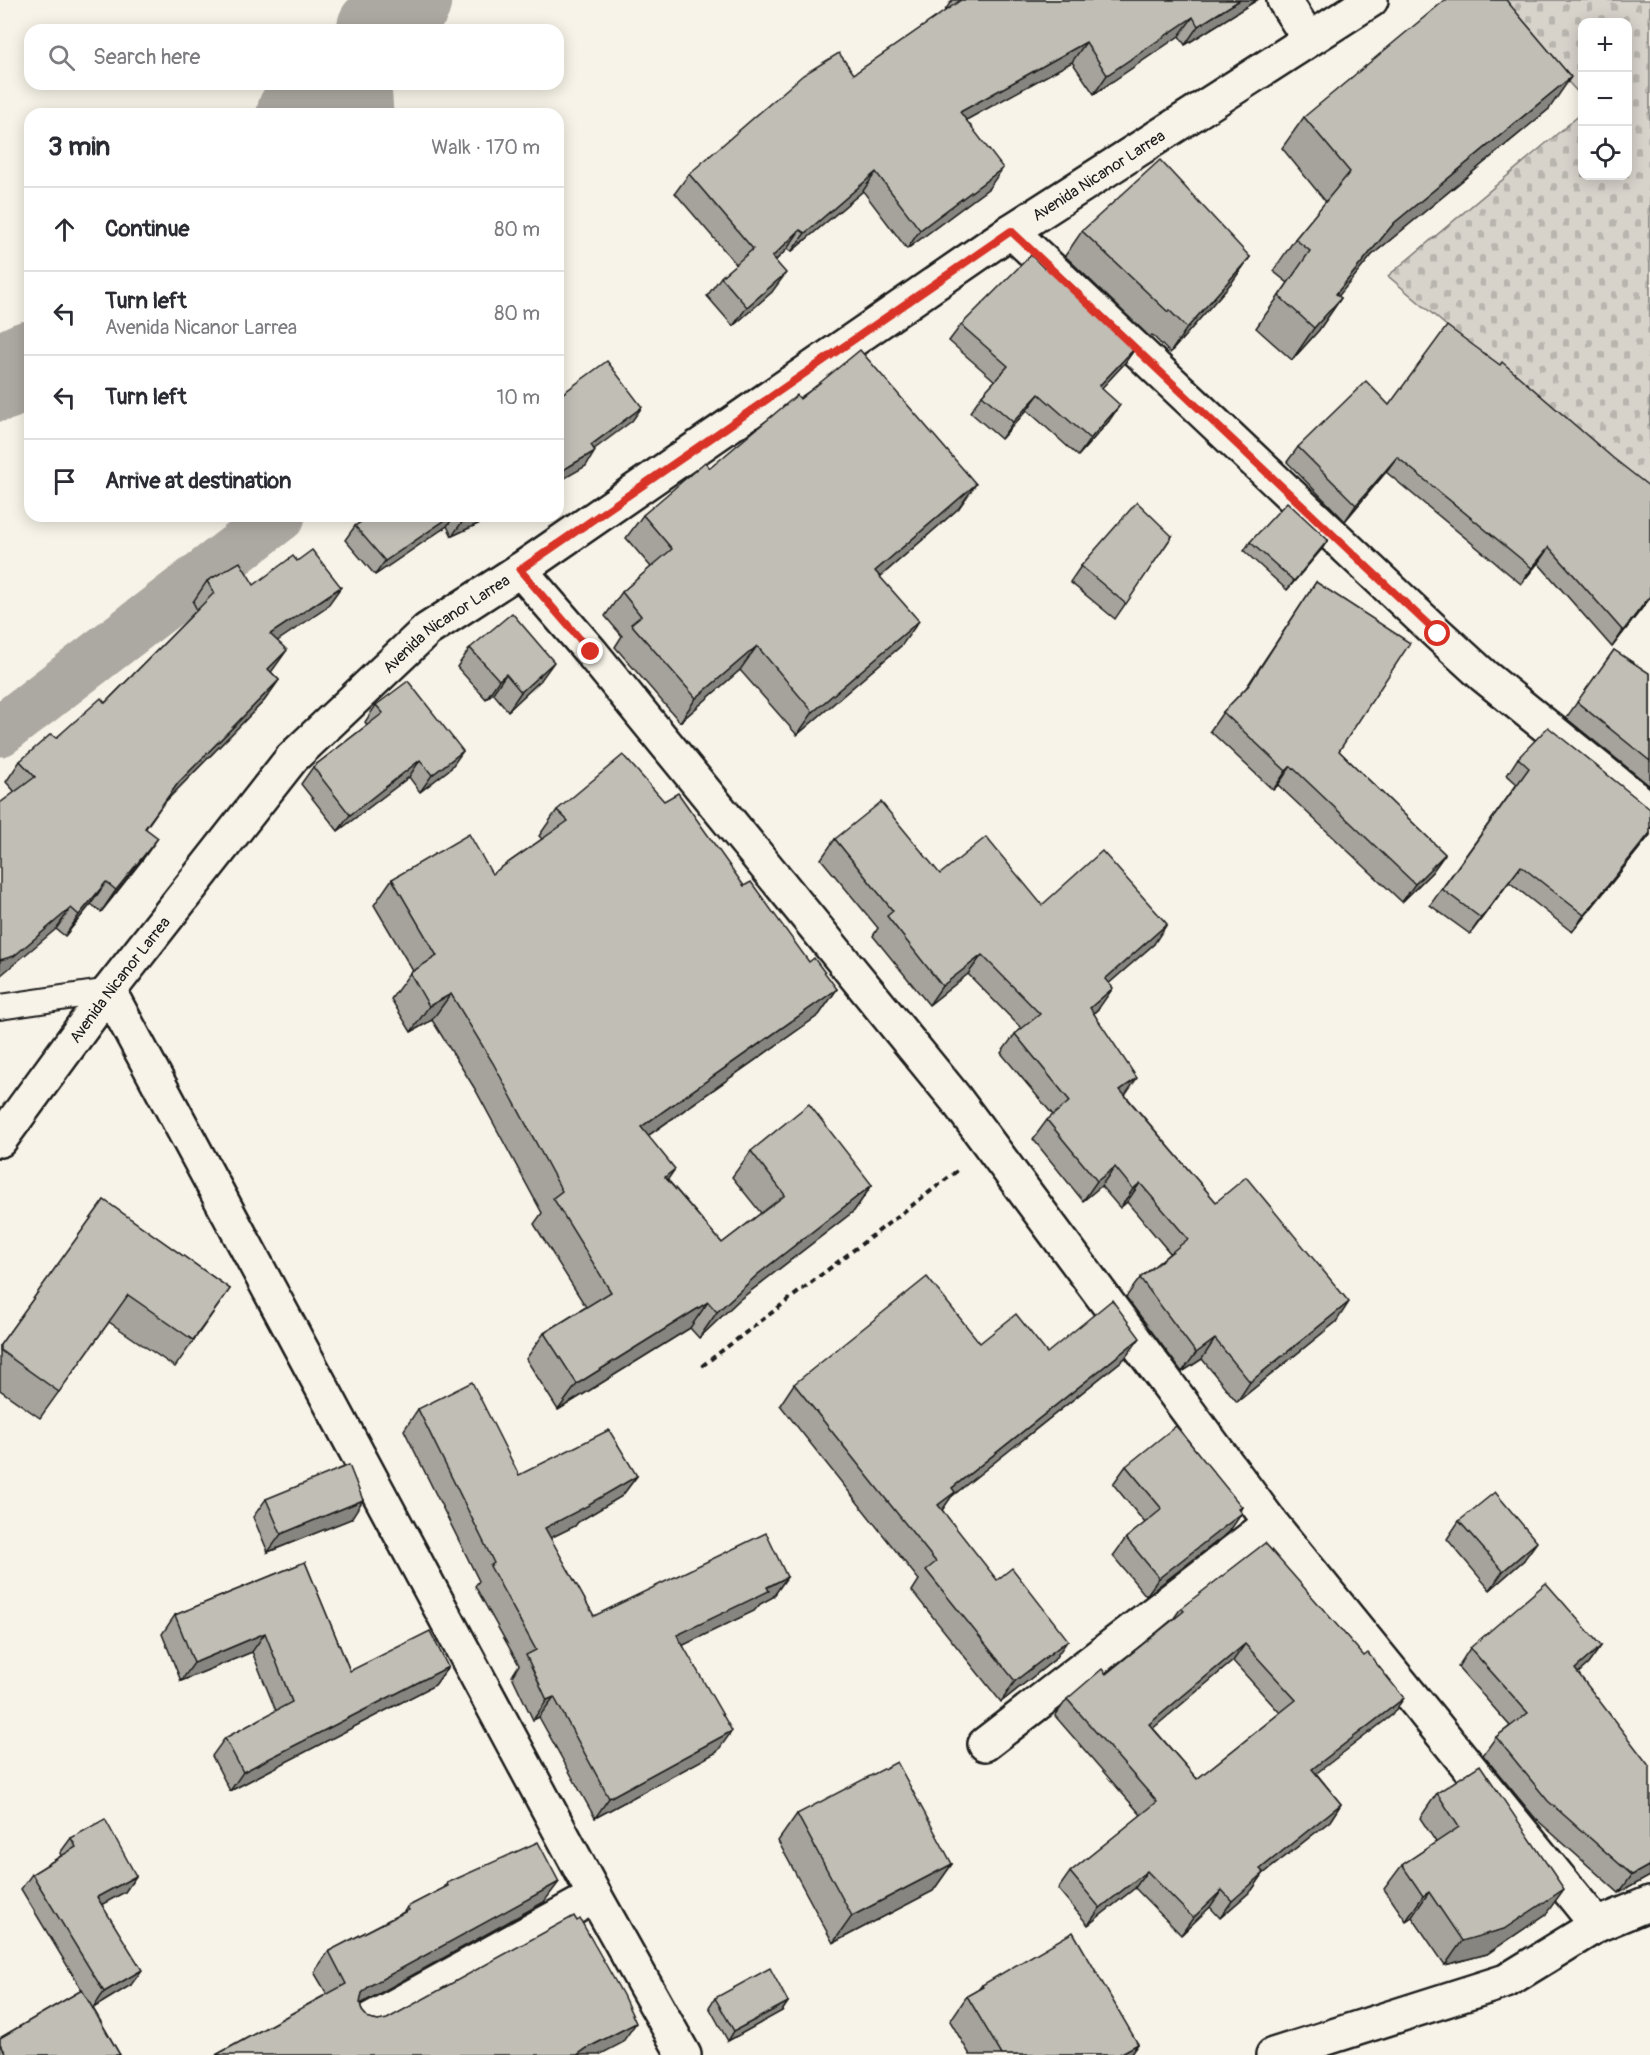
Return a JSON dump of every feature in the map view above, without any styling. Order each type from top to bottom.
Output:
[{"type":"street","points":[[1284,0],[1309,39]]},
{"type":"street","name":"Avenida Nicanor Larrea","points":[[0,1140],[109,991],[292,758],[427,630],[520,570],[1011,231],[1371,0]]},
{"type":"street","points":[[1011,231],[1484,676],[1650,810]]},
{"type":"street","points":[[520,570],[591,652],[955,1098],[988,1147],[1271,1523],[1597,1925]]},
{"type":"street","points":[[109,991],[595,1896],[684,2055]]},
{"type":"street","points":[[985,1744],[1271,1523]]},
{"type":"street","points":[[364,2023],[595,1896]]},
{"type":"street","points":[[1273,2055],[1506,1981],[1597,1925],[1650,1904]]},
{"type":"lane","points":[[0,1007],[109,991]]},
{"type":"path","points":[[702,1366],[988,1147]]},
{"type":"green space","points":[[1494,0],[1650,0],[1650,499],[1388,276],[1578,116],[1578,180],[1632,180],[1632,18],[1578,18],[1578,93]]},
{"type":"building","points":[[961,0],[1240,0],[1198,26],[1193,17],[1107,75],[1086,42],[960,112],[1003,168],[920,230],[876,172],[805,233],[800,230],[772,257],[786,273],[747,307],[721,277],[753,249],[689,174],[803,75],[839,53],[854,74]]},
{"type":"building","points":[[1445,0],[1506,0],[1571,77],[1394,223],[1336,294],[1341,298],[1314,328],[1279,296],[1310,251],[1295,239],[1350,172],[1304,117]]},
{"type":"building","points":[[1160,160],[1250,257],[1187,328],[1082,231]]},
{"type":"building","points":[[1031,255],[1044,268],[1049,265],[1136,347],[1099,386],[1120,405],[1090,439],[1039,394],[1013,422],[982,395],[1008,366],[961,325]]},
{"type":"building","points":[[1447,326],[1500,365],[1502,362],[1650,487],[1650,596],[1623,631],[1549,547],[1532,568],[1397,457],[1356,505],[1298,447],[1366,381],[1389,405]]},
{"type":"building","points":[[860,350],[976,484],[875,571],[919,621],[813,712],[757,646],[696,698],[631,624],[641,616],[622,592],[672,549],[643,515],[705,462],[710,468],[797,395],[800,399]]},
{"type":"building","points":[[607,361],[642,407],[591,445],[595,451],[564,469],[564,393]]},
{"type":"building","points":[[1137,502],[1172,536],[1126,604],[1081,566]]},
{"type":"building","points":[[1287,502],[1328,540],[1294,581],[1250,542]]},
{"type":"building","points":[[361,522],[442,522],[385,561],[355,526]]},
{"type":"building","points":[[312,550],[341,587],[270,634],[287,650],[268,669],[279,680],[178,783],[145,828],[158,838],[116,890],[106,882],[79,915],[71,908],[14,956],[0,960],[0,803],[35,777],[20,761],[51,734],[56,738],[101,698],[105,703],[214,593],[207,581],[240,562],[254,585],[293,556],[297,561]]},
{"type":"building","points":[[1316,582],[1410,643],[1339,751],[1445,854],[1415,884],[1291,766],[1286,771],[1223,712],[1249,685]]},
{"type":"building","points":[[512,613],[554,662],[521,692],[506,674],[499,680],[470,648]]},
{"type":"building","points":[[1614,650],[1650,674],[1650,761],[1577,702]]},
{"type":"building","points":[[408,681],[463,751],[432,775],[420,760],[350,815],[313,767],[383,713],[376,705]]},
{"type":"building","points":[[1548,727],[1650,809],[1650,833],[1584,915],[1521,866],[1481,918],[1442,889],[1529,768],[1518,758]]},
{"type":"building","points":[[623,755],[664,801],[678,793],[744,886],[751,882],[809,962],[814,958],[837,989],[641,1127],[675,1169],[665,1177],[722,1243],[785,1195],[751,1151],[809,1104],[872,1185],[758,1274],[717,1312],[708,1302],[577,1384],[544,1333],[611,1292],[553,1198],[562,1191],[493,1063],[451,994],[429,1006],[410,973],[437,956],[392,879],[469,834],[492,874],[568,821],[557,810]]},
{"type":"building","points":[[881,802],[940,874],[986,837],[1042,905],[1102,851],[1167,924],[1105,979],[1113,988],[1090,1008],[1137,1078],[1120,1090],[1216,1202],[1246,1177],[1349,1302],[1250,1382],[1215,1339],[1196,1353],[1140,1278],[1188,1239],[1140,1183],[1133,1189],[1115,1167],[1097,1181],[1047,1120],[1070,1101],[1015,1034],[1040,1014],[982,955],[942,986],[887,916],[893,911],[835,839]]},
{"type":"building","points":[[104,1200],[230,1289],[193,1340],[128,1295],[59,1392],[0,1350],[0,1345]]},
{"type":"building","points":[[927,1277],[980,1343],[1016,1314],[1047,1353],[1112,1300],[1140,1338],[952,1488],[955,1492],[938,1505],[997,1580],[1012,1568],[1068,1640],[1015,1681],[926,1570],[936,1562],[794,1384]]},
{"type":"building","points":[[472,1382],[519,1475],[609,1430],[637,1476],[545,1528],[594,1616],[766,1533],[787,1577],[767,1587],[769,1591],[677,1635],[732,1731],[609,1798],[554,1697],[547,1700],[526,1655],[536,1650],[490,1566],[494,1563],[418,1409]]},
{"type":"building","points":[[1176,1426],[1242,1507],[1239,1509],[1242,1513],[1159,1578],[1126,1538],[1162,1509],[1126,1466]]},
{"type":"building","points":[[349,1465],[363,1500],[281,1534],[266,1499]]},
{"type":"building","points":[[1495,1492],[1537,1542],[1503,1571],[1459,1521]]},
{"type":"building","points":[[1265,1543],[1364,1656],[1368,1653],[1404,1698],[1312,1769],[1341,1804],[1260,1869],[1264,1873],[1232,1901],[1222,1890],[1193,1918],[1147,1871],[1100,1908],[1070,1872],[1157,1802],[1067,1699],[1102,1669],[1106,1674],[1184,1611],[1181,1608]],"holes":[[[1245,1644],[1296,1700],[1197,1779],[1149,1724]]]},
{"type":"building","points":[[305,1562],[350,1671],[430,1631],[448,1667],[243,1772],[225,1738],[292,1702],[265,1633],[194,1663],[175,1615]]},
{"type":"building","points":[[1546,1583],[1601,1646],[1575,1669],[1650,1767],[1650,1865],[1632,1875],[1548,1801],[1496,1737],[1528,1713],[1470,1648]]},
{"type":"building","points":[[897,1762],[952,1864],[852,1916],[797,1814]]},
{"type":"building","points":[[1480,1765],[1564,1889],[1504,1929],[1462,1941],[1429,1892],[1423,1896],[1402,1865],[1459,1827],[1437,1793]]},
{"type":"building","points":[[105,1819],[136,1876],[97,1897],[142,1970],[104,1992],[32,1874],[76,1847],[71,1838]]},
{"type":"building","points":[[538,1842],[559,1882],[369,1986],[362,1993],[360,2003],[362,2011],[369,2019],[378,2021],[387,2019],[574,1916],[577,1921],[580,1919],[623,1995],[636,2023],[577,2055],[216,2055],[346,1984],[329,1951],[409,1910],[407,1907],[448,1886],[447,1883]]},
{"type":"building","points":[[1073,1932],[1138,2044],[1118,2055],[1002,2055],[967,1996]]},
{"type":"building","points":[[770,1968],[788,2002],[734,2031],[715,1998]]},
{"type":"building","points":[[82,1990],[120,2055],[7,2055],[0,2044],[0,2038]]},
{"type":"waterway","points":[[386,24],[408,0]]},
{"type":"waterway","points":[[306,108],[322,90]]},
{"type":"waterway","points":[[366,90],[368,108]]},
{"type":"waterway","points":[[0,378],[24,367]]},
{"type":"waterway","points":[[0,731],[272,522]]},
{"type":"route","points":[[591,652],[520,570],[1011,231],[1438,634]]}]
